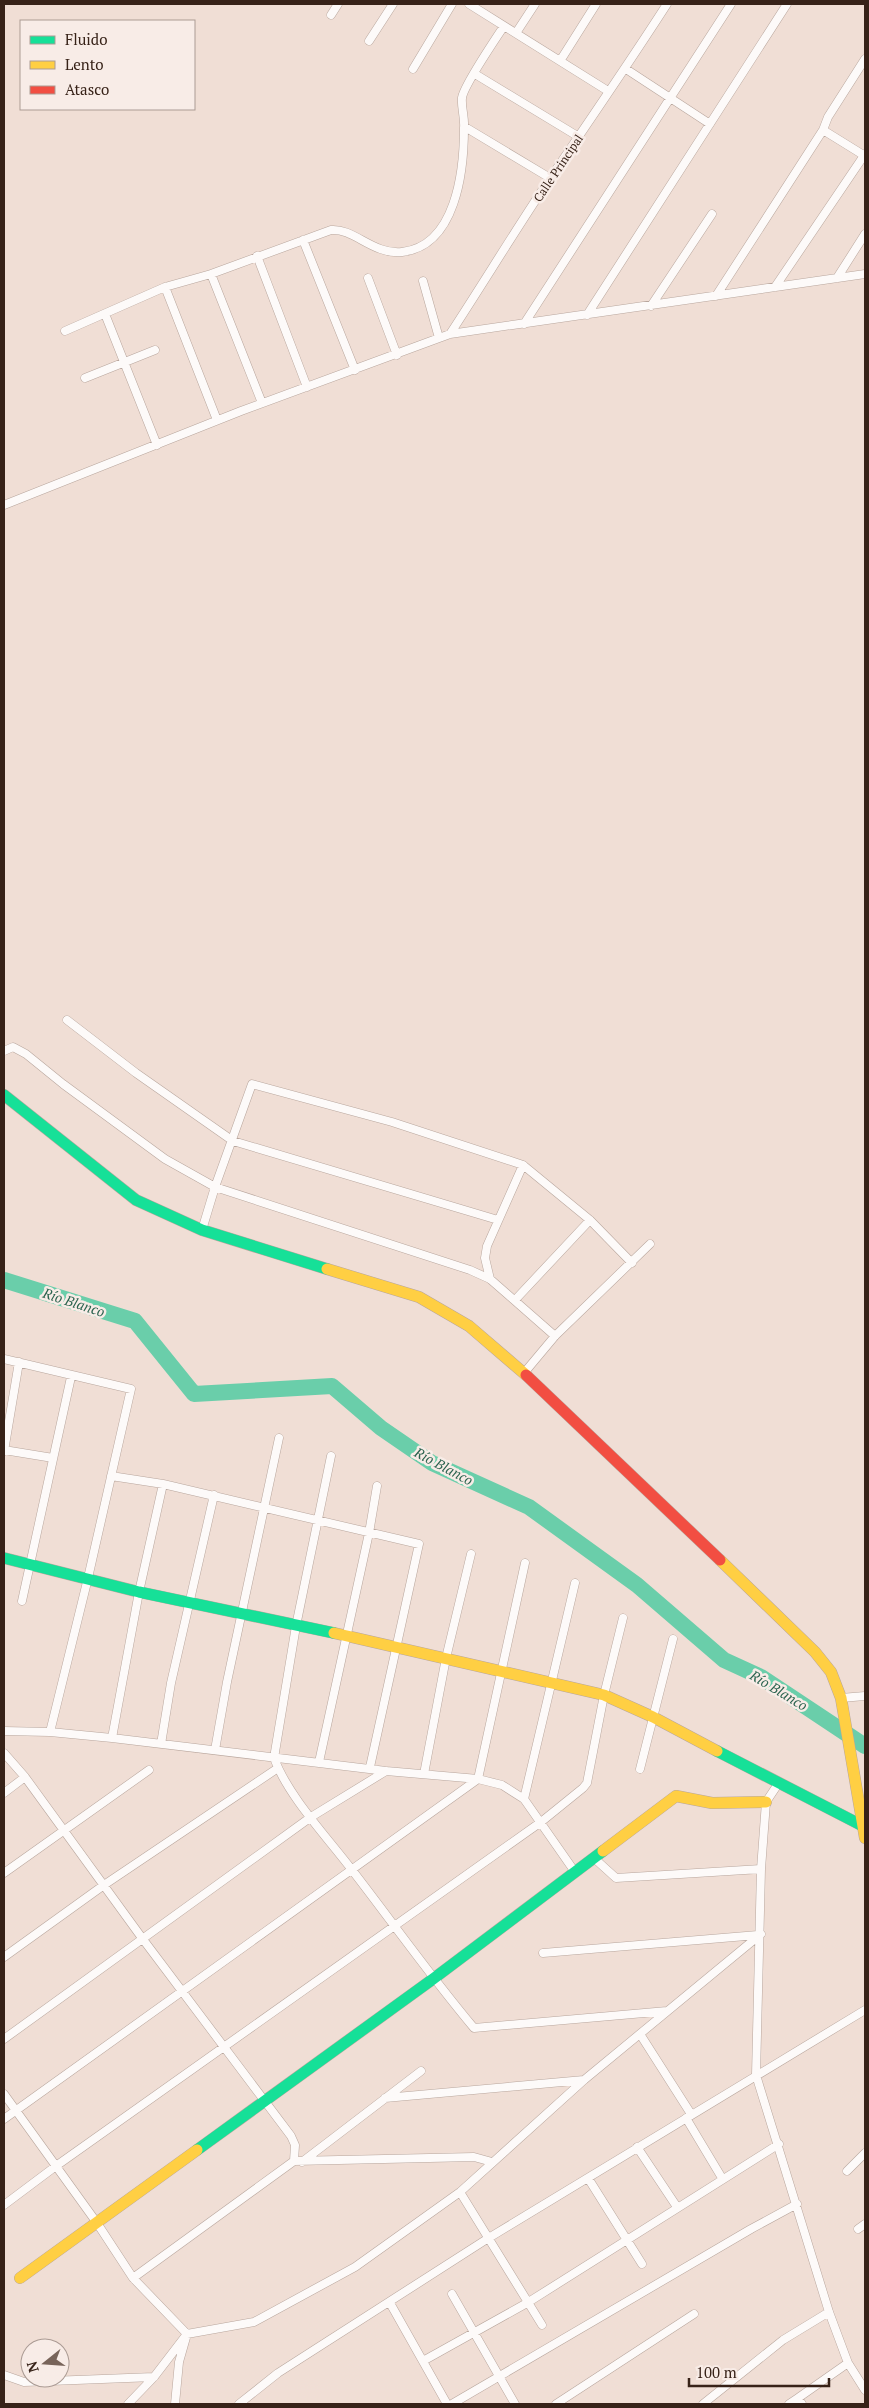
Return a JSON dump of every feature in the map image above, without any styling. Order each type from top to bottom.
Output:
[{"type":"street","points":[[331,15],[338,4]]},
{"type":"street","points":[[368,41],[393,4]]},
{"type":"street","points":[[413,70],[452,4]]},
{"type":"street","points":[[469,4],[480,7],[504,26],[608,91]]},
{"type":"street","points":[[516,33],[535,4]]},
{"type":"street","points":[[560,61],[596,4]]},
{"type":"street","name":"Calle Principal","points":[[450,334],[550,178],[608,91],[626,69],[666,4]]},
{"type":"street","points":[[524,324],[731,4]]},
{"type":"street","points":[[587,315],[787,4]]},
{"type":"street","points":[[65,331],[165,287],[211,274],[331,230],[342,229],[361,242],[382,250],[399,252],[415,250],[427,244],[445,222],[454,201],[461,169],[464,127],[462,97],[504,26]]},
{"type":"street","points":[[716,296],[823,130],[828,117],[865,59]]},
{"type":"street","points":[[626,69],[710,124]]},
{"type":"street","points":[[475,74],[579,137]]},
{"type":"street","points":[[464,127],[550,178]]},
{"type":"street","points":[[775,288],[865,155],[823,130]]},
{"type":"street","points":[[651,306],[712,214]]},
{"type":"street","points":[[837,278],[865,234]]},
{"type":"street","points":[[303,240],[355,370]]},
{"type":"street","points":[[256,256],[307,387]]},
{"type":"street","points":[[211,274],[262,403]]},
{"type":"street","points":[[4,505],[217,420],[398,355],[450,334],[865,274]]},
{"type":"street","points":[[368,278],[398,355]]},
{"type":"street","points":[[423,281],[439,338]]},
{"type":"street","points":[[165,287],[217,420]]},
{"type":"street","points":[[105,314],[157,445]]},
{"type":"street","points":[[85,378],[155,350]]},
{"type":"street","points":[[67,1020],[136,1073],[233,1141],[498,1220]]},
{"type":"street","points":[[4,1051],[13,1047],[26,1054],[70,1090],[165,1159],[215,1186],[470,1270],[490,1279],[555,1336]]},
{"type":"street","points":[[202,1230],[215,1186],[233,1141],[252,1084],[392,1122],[524,1165],[590,1220],[632,1263]]},
{"type":"street","points":[[4,1095],[136,1200],[202,1230],[420,1296],[469,1326],[524,1372],[815,1652],[831,1672],[841,1698],[865,1838]]},
{"type":"street","points":[[490,1279],[485,1258],[498,1220],[524,1165]]},
{"type":"street","points":[[515,1300],[590,1220]]},
{"type":"street","points":[[524,1372],[555,1336],[650,1244]]},
{"type":"street","points":[[4,1359],[71,1377],[131,1389],[88,1578],[50,1732]]},
{"type":"street","points":[[19,1362],[4,1451],[53,1458]]},
{"type":"street","points":[[22,1601],[28,1565],[71,1377]]},
{"type":"street","points":[[215,1750],[241,1613],[279,1438]]},
{"type":"street","points":[[331,1456],[296,1626],[274,1758],[278,1768],[310,1817],[353,1871],[433,1979],[474,2028],[666,2012]]},
{"type":"street","points":[[111,1476],[163,1484],[214,1495],[419,1544],[395,1646],[370,1767]]},
{"type":"street","points":[[112,1738],[139,1592],[163,1484]]},
{"type":"street","points":[[319,1762],[345,1637],[370,1533],[378,1486]]},
{"type":"street","points":[[160,1744],[171,1683],[214,1495]]},
{"type":"street","points":[[424,1774],[446,1658],[471,1554]]},
{"type":"street","points":[[4,1558],[139,1592],[345,1637],[395,1646],[604,1695],[653,1717],[778,1784],[863,1826]]},
{"type":"street","points":[[4,2119],[353,1871],[478,1779],[500,1670],[525,1563]]},
{"type":"street","points":[[524,1798],[575,1583]]},
{"type":"street","points":[[4,2205],[56,2166],[541,1822],[583,1788],[586,1783],[604,1695],[623,1618]]},
{"type":"street","points":[[640,1769],[673,1639]]},
{"type":"street","points":[[841,1698],[865,1696]]},
{"type":"street","points":[[4,1731],[50,1732],[112,1738],[274,1758],[370,1767],[386,1771],[478,1779],[502,1785],[524,1798],[575,1872]]},
{"type":"street","points":[[4,1754],[25,1777],[142,1938],[265,2100],[291,2136],[298,2161]]},
{"type":"street","points":[[4,1957],[104,1885],[278,1768]]},
{"type":"street","points":[[4,1873],[149,1770]]},
{"type":"street","points":[[4,2040],[310,1817],[386,1771]]},
{"type":"street","points":[[4,1793],[25,1777]]},
{"type":"street","points":[[778,1784],[766,1802],[761,1869],[756,2075],[779,2144],[829,2312],[848,2363],[865,2390]]},
{"type":"street","points":[[20,2278],[433,1979],[595,1859],[676,1796],[712,1802],[766,1802]]},
{"type":"street","points":[[595,1859],[616,1878],[761,1869]]},
{"type":"street","points":[[542,1953],[759,1934]]},
{"type":"street","points":[[128,2404],[154,2377],[187,2334],[254,2322],[354,2267],[460,2192],[584,2080],[759,1934]]},
{"type":"street","points":[[239,2404],[278,2374],[487,2239],[865,2010]]},
{"type":"street","points":[[640,2034],[689,2116],[722,2178]]},
{"type":"street","points":[[133,2278],[422,2071]]},
{"type":"street","points":[[384,2098],[584,2080]]},
{"type":"street","points":[[4,2094],[97,2223],[133,2278],[187,2334]]},
{"type":"street","points":[[423,2361],[527,2303],[722,2178],[779,2144]]},
{"type":"street","points":[[637,2147],[677,2207]]},
{"type":"street","points":[[847,2171],[865,2153]]},
{"type":"street","points":[[298,2161],[474,2157],[492,2162]]},
{"type":"street","points":[[588,2178],[642,2264]]},
{"type":"street","points":[[460,2192],[487,2239],[542,2325]]},
{"type":"street","points":[[452,2404],[797,2204]]},
{"type":"street","points":[[858,2229],[865,2224]]},
{"type":"street","points":[[452,2294],[515,2404]]},
{"type":"street","points":[[390,2303],[447,2404]]},
{"type":"street","points":[[703,2404],[783,2340],[829,2312]]},
{"type":"street","points":[[556,2404],[694,2314]]},
{"type":"street","points":[[175,2404],[179,2362],[187,2334]]},
{"type":"street","points":[[790,2404],[800,2401],[848,2363]]},
{"type":"street","points":[[4,2375],[24,2382],[154,2377]]},
{"type":"waterway","name":"Río Blanco","points":[[4,1280],[135,1321],[194,1394],[332,1386],[381,1428],[432,1463],[529,1507],[637,1585],[724,1660],[761,1677],[865,1746]]},
{"type":"traffic: fast","points":[[4,1095],[136,1200],[202,1230],[327,1269]]},
{"type":"traffic: fast","points":[[4,1558],[139,1592],[334,1633]]},
{"type":"traffic: fast","points":[[717,1751],[863,1826]]},
{"type":"traffic: fast","points":[[197,2150],[433,1979],[603,1851]]},
{"type":"traffic: slow","points":[[327,1269],[419,1297],[469,1326],[526,1375]]},
{"type":"traffic: slow","points":[[720,1560],[815,1652],[831,1672],[841,1698],[865,1838]]},
{"type":"traffic: slow","points":[[334,1633],[604,1695],[653,1717],[717,1751]]},
{"type":"traffic: slow","points":[[603,1851],[676,1796],[712,1803],[766,1802]]},
{"type":"traffic: slow","points":[[20,2278],[197,2150]]},
{"type":"traffic: jam","points":[[526,1375],[720,1560]]}]
